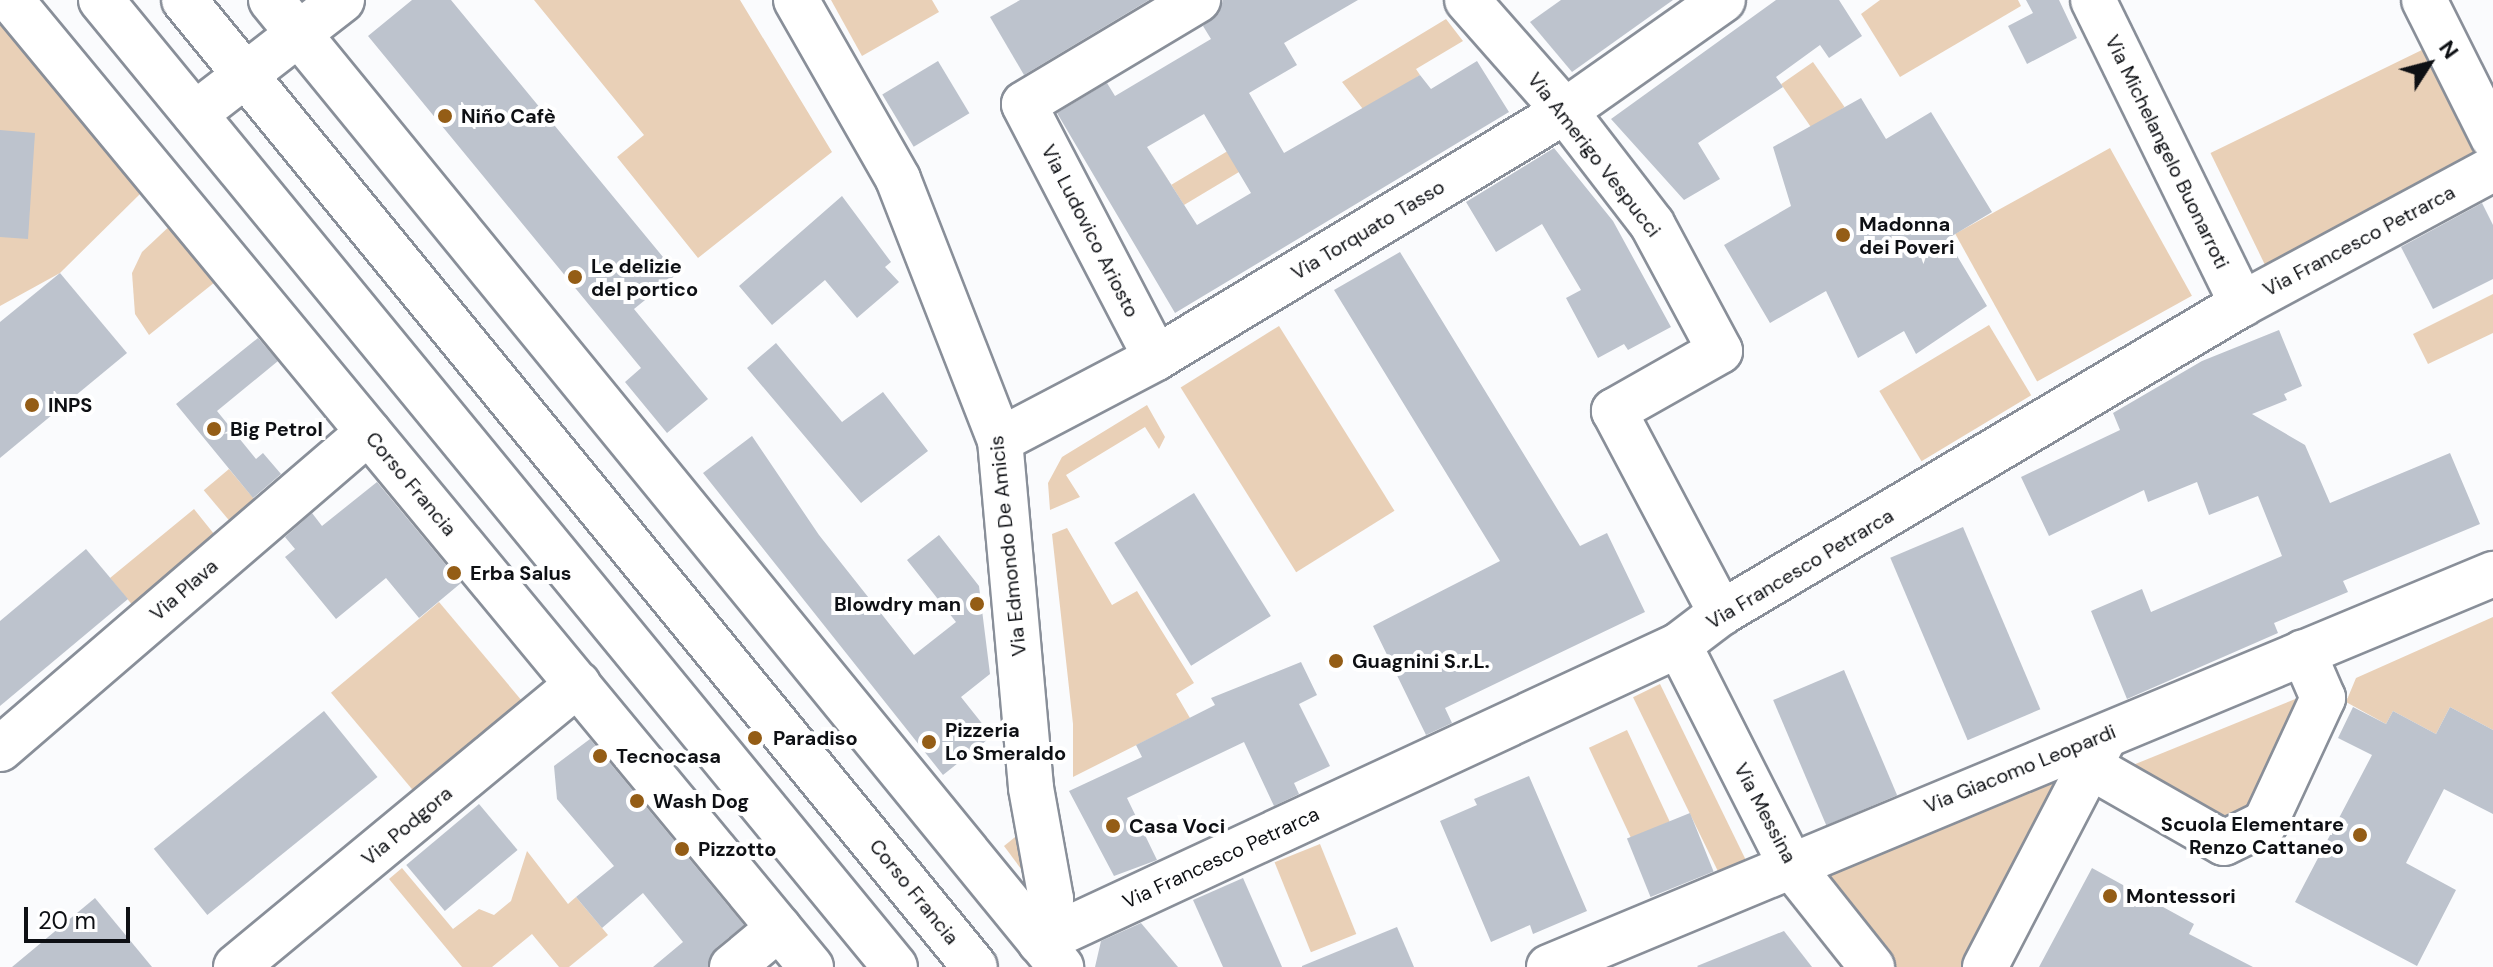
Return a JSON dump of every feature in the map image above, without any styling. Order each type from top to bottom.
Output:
[{"type":"street","name":"Corso Francia","points":[[11,0],[811,967]]},
{"type":"street","points":[[101,0],[895,967]]},
{"type":"street","name":"Corso Francia","points":[[184,0],[975,967]]},
{"type":"street","points":[[195,114],[245,73],[284,16],[342,0]]},
{"type":"street","name":"Via Edmondo De Amicis","points":[[796,0],[898,179],[1000,440],[1031,788],[1051,899],[1050,955]]},
{"type":"street","name":"Via Ludovico Ariosto","points":[[1156,358],[1024,104],[1198,0]]},
{"type":"street","name":"Via Amerigo Vespucci","points":[[1467,0],[1565,111],[1652,224],[1720,351],[1614,411],[1721,613]]},
{"type":"street","name":"Via Torquato Tasso","points":[[1000,440],[1156,358],[1565,111],[1723,0]]},
{"type":"street","name":"Via Michelangelo Buonarroti","points":[[2093,0],[2242,304]]},
{"type":"street","points":[[2424,0],[2493,138]]},
{"type":"street","points":[[284,16],[1050,955]]},
{"type":"street","name":"Via Francesco Petrarca","points":[[1050,955],[1679,645],[1721,613],[2242,304],[2493,169]]},
{"type":"street","name":"Via Plava","points":[[0,749],[368,432]]},
{"type":"street","name":"Via Giacomo Leopardi","points":[[1549,967],[1790,864],[2098,750],[2303,652],[2493,574]]},
{"type":"street","name":"Via Messina","points":[[1679,645],[1790,864],[1872,967]]},
{"type":"street","points":[[1985,967],[2098,750],[2224,843],[2265,823],[2323,698],[2303,652]]},
{"type":"street","name":"Via Podgora","points":[[236,967],[578,684]]},
{"type":"street","points":[[732,967],[779,928]]},
{"type":"shaded area","points":[[534,0],[740,0],[832,152],[698,258],[617,157],[644,135]]},
{"type":"shaded area","points":[[831,0],[932,0],[939,12],[862,56]]},
{"type":"shaded area","points":[[1880,0],[2018,0],[2021,6],[1900,77],[1861,14]]},
{"type":"shaded area","points":[[1446,19],[1463,41],[1416,69],[1420,75],[1366,113],[1342,82]]},
{"type":"shaded area","points":[[0,20],[140,194],[60,273],[0,306]]},
{"type":"shaded area","points":[[2428,47],[2483,159],[2265,265],[2210,153]]},
{"type":"shaded area","points":[[1813,62],[1845,107],[1813,129],[1781,84]]},
{"type":"shaded area","points":[[2110,148],[2192,296],[2037,382],[1955,234]]},
{"type":"shaded area","points":[[1231,149],[1244,169],[1184,205],[1171,185]]},
{"type":"shaded area","points":[[174,222],[220,278],[149,335],[135,314],[132,273],[142,252]]},
{"type":"shaded area","points":[[2493,294],[2493,333],[2428,364],[2413,334]]},
{"type":"shaded area","points":[[1989,325],[2031,395],[1922,461],[1879,391]]},
{"type":"shaded area","points":[[1279,326],[1395,511],[1296,572],[1181,387]]},
{"type":"shaded area","points":[[1147,405],[1165,437],[1159,449],[1145,427],[1066,475],[1080,497],[1050,510],[1048,483],[1062,457]]},
{"type":"shaded area","points":[[229,469],[263,510],[238,531],[204,490]]},
{"type":"shaded area","points":[[194,509],[222,544],[156,598],[150,591],[137,601],[143,609],[139,613],[110,578]]},
{"type":"shaded area","points":[[1067,528],[1112,605],[1137,591],[1194,683],[1176,694],[1190,718],[1073,777],[1073,724],[1052,534]]},
{"type":"shaded area","points":[[439,602],[525,705],[417,795],[331,693]]},
{"type":"shaded area","points":[[2493,617],[2493,730],[2450,707],[2436,734],[2393,711],[2386,724],[2346,702],[2356,678]]},
{"type":"shaded area","points":[[1660,684],[1747,862],[1720,875],[1633,697]]},
{"type":"shaded area","points":[[2305,695],[2249,815],[2232,821],[2210,816],[2140,781],[2133,765]]},
{"type":"shaded area","points":[[1627,730],[1670,822],[1632,839],[1589,748]]},
{"type":"shaded area","points":[[2106,733],[1973,967],[1872,967],[1790,864]]},
{"type":"shaded area","points":[[1029,826],[1027,877],[1004,846]]},
{"type":"shaded area","points":[[1320,844],[1356,934],[1311,952],[1275,862]]},
{"type":"shaded area","points":[[527,851],[568,904],[576,897],[608,935],[569,967],[559,967],[532,934],[492,967],[462,967],[389,879],[402,868],[453,929],[479,909],[494,915],[511,901]]},
{"type":"building","points":[[412,0],[451,0],[677,274],[634,309],[708,399],[667,433],[625,382],[641,368],[368,36]]},
{"type":"building","points":[[1020,0],[1149,0],[1024,75],[990,17]]},
{"type":"building","points":[[1223,0],[1358,0],[1284,43],[1297,65],[1249,93],[1284,153],[1420,75],[1431,89],[1477,61],[1509,112],[1175,313],[1057,113],[1107,83],[1115,96],[1211,39],[1203,26],[1219,13]],"holes":[[[1204,114],[1251,193],[1197,225],[1147,147]]]},
{"type":"building","points":[[1561,0],[1673,0],[1572,72],[1530,22]]},
{"type":"building","points":[[1776,0],[1839,0],[1862,36],[1829,58],[1820,45],[1776,77],[1783,87],[1698,143],[1720,179],[1684,200],[1611,119]]},
{"type":"building","points":[[2026,0],[2059,0],[2077,38],[2027,64],[2008,26],[2033,13]]},
{"type":"building","points":[[938,61],[969,113],[914,147],[882,94]]},
{"type":"building","name":"Madonna dei Poveri","points":[[1861,98],[1886,139],[1931,112],[1992,212],[1947,239],[1987,306],[1916,354],[1904,331],[1858,358],[1826,291],[1770,323],[1724,245],[1791,206],[1773,147]]},
{"type":"building","points":[[0,130],[35,133],[28,239],[0,237]]},
{"type":"building","points":[[1554,148],[1613,221],[1671,327],[1628,350],[1624,344],[1598,358],[1566,298],[1581,290],[1542,224],[1496,252],[1466,202]]},
{"type":"building","points":[[842,196],[891,262],[885,267],[899,282],[857,318],[825,280],[772,325],[739,286]]},
{"type":"building","points":[[2482,203],[2493,225],[2493,279],[2433,309],[2401,247]]},
{"type":"building","points":[[1400,252],[1580,546],[1607,533],[1645,612],[1445,708],[1452,723],[1426,735],[1373,626],[1500,561],[1334,290]]},
{"type":"building","name":"INPS","points":[[60,273],[127,353],[0,458],[0,322]]},
{"type":"building","points":[[2279,330],[2302,386],[2284,394],[2287,400],[2252,414],[2305,445],[2330,503],[2450,453],[2480,524],[2343,581],[2348,592],[2274,623],[2278,633],[2127,699],[2091,611],[2142,589],[2151,612],[2282,556],[2258,496],[2209,515],[2197,482],[2148,502],[2144,490],[2049,536],[2021,477],[2120,430],[2113,413],[2202,361]]},
{"type":"building","name":"Big Petrol","points":[[258,338],[278,361],[217,411],[256,459],[263,453],[281,474],[253,498],[176,404]]},
{"type":"building","points":[[776,343],[842,422],[883,392],[928,451],[861,503],[747,368]]},
{"type":"building","points":[[752,436],[819,535],[914,655],[956,622],[907,560],[939,535],[979,586],[990,674],[961,697],[992,736],[943,775],[703,473]]},
{"type":"building","points":[[377,482],[461,583],[419,618],[386,578],[336,619],[285,557],[295,549],[285,537],[312,513],[322,526]]},
{"type":"building","points":[[1194,493],[1271,616],[1191,666],[1114,543]]},
{"type":"building","points":[[1963,527],[2040,709],[1968,740],[1890,558]]},
{"type":"building","points":[[86,549],[128,599],[0,706],[0,621]]},
{"type":"building","points":[[1301,662],[1317,695],[1299,704],[1330,766],[1294,783],[1299,794],[1274,806],[1244,742],[1127,798],[1157,860],[1114,876],[1069,791],[1142,757],[1136,745],[1215,705],[1211,698]]},
{"type":"building","points":[[1844,670],[1897,795],[1826,825],[1773,700]]},
{"type":"building","name":"Scuola Elementare Renzo Cattaneo","points":[[2353,707],[2386,724],[2393,711],[2436,734],[2450,707],[2493,730],[2493,814],[2444,789],[2406,863],[2456,890],[2417,966],[2295,902],[2372,755],[2338,738]]},
{"type":"building","points":[[324,711],[377,777],[207,915],[154,849]]},
{"type":"building","points":[[590,739],[744,925],[716,948],[708,967],[653,967],[683,942],[643,893],[602,928],[576,897],[614,866],[557,799],[554,766]]},
{"type":"building","points":[[1529,776],[1587,911],[1533,934],[1530,925],[1491,942],[1440,821],[1477,805],[1474,799]]},
{"type":"building","points":[[479,804],[518,850],[445,911],[406,865]]},
{"type":"building","points":[[1690,813],[1714,871],[1651,897],[1627,838]]},
{"type":"building","name":"Montessori","points":[[2092,868],[2194,924],[2189,934],[2253,967],[2039,967]]},
{"type":"building","points":[[1243,878],[1282,967],[1223,967],[1193,900]]},
{"type":"building","points":[[95,898],[152,967],[12,967]]},
{"type":"building","points":[[1141,923],[1178,967],[1095,967],[1101,941]]},
{"type":"building","points":[[1397,927],[1414,967],[1302,967],[1302,966]]},
{"type":"building","points":[[1784,931],[1812,967],[1697,966]]},
{"type":"place","name":"Niño Cafè","points":[[445,116]]},
{"type":"place","name":"Madonna dei Poveri","points":[[1843,235]]},
{"type":"place","name":"Le delizie del portico","points":[[575,277]]},
{"type":"place","name":"INPS","points":[[32,405]]},
{"type":"place","name":"Big Petrol","points":[[214,429]]},
{"type":"place","name":"Erba Salus","points":[[454,573]]},
{"type":"place","name":"Blowdry man","points":[[977,604]]},
{"type":"place","name":"Guagnini S.r.L.","points":[[1336,661]]},
{"type":"place","name":"Paradiso","points":[[755,738]]},
{"type":"place","name":"Pizzeria Lo Smeraldo","points":[[929,742]]},
{"type":"place","name":"Tecnocasa","points":[[600,756]]},
{"type":"place","name":"Wash Dog","points":[[637,801]]},
{"type":"place","name":"Casa Voci","points":[[1113,826]]},
{"type":"place","name":"Scuola Elementare Renzo Cattaneo","points":[[2360,835]]},
{"type":"place","name":"Pizzotto","points":[[682,849]]},
{"type":"place","name":"Montessori","points":[[2110,896]]}]
